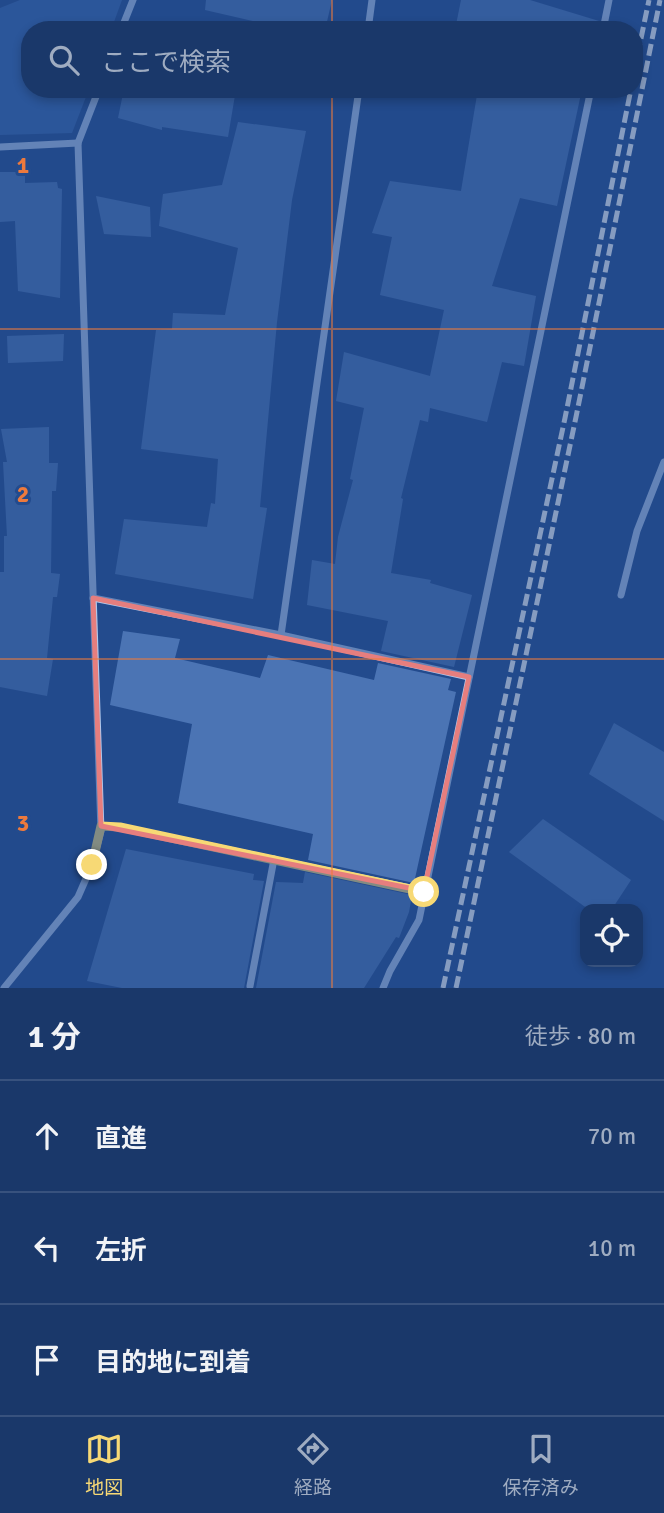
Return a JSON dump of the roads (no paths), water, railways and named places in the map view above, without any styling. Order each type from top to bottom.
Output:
[{"type":"street","points":[[125,21],[133,0]]},
{"type":"street","points":[[369,21],[372,0]]},
{"type":"street","points":[[605,21],[609,0]]},
{"type":"street","points":[[4,988],[78,897],[92,865],[101,826],[78,143],[96,98]]},
{"type":"street","points":[[281,635],[358,98]]},
{"type":"street","points":[[383,988],[419,920],[589,98]]},
{"type":"street","points":[[0,147],[78,143]]},
{"type":"street","points":[[621,595],[637,531],[664,462]]},
{"type":"street","points":[[93,598],[281,635],[469,677]]},
{"type":"street","points":[[101,826],[120,827],[424,891]]},
{"type":"street","points":[[250,986],[274,859]]},
{"type":"railway","points":[[643,29],[649,0]]},
{"type":"railway","points":[[643,84],[660,0]]},
{"type":"railway","points":[[443,988],[565,418],[629,98]]},
{"type":"railway","points":[[456,988],[640,98]]}]
